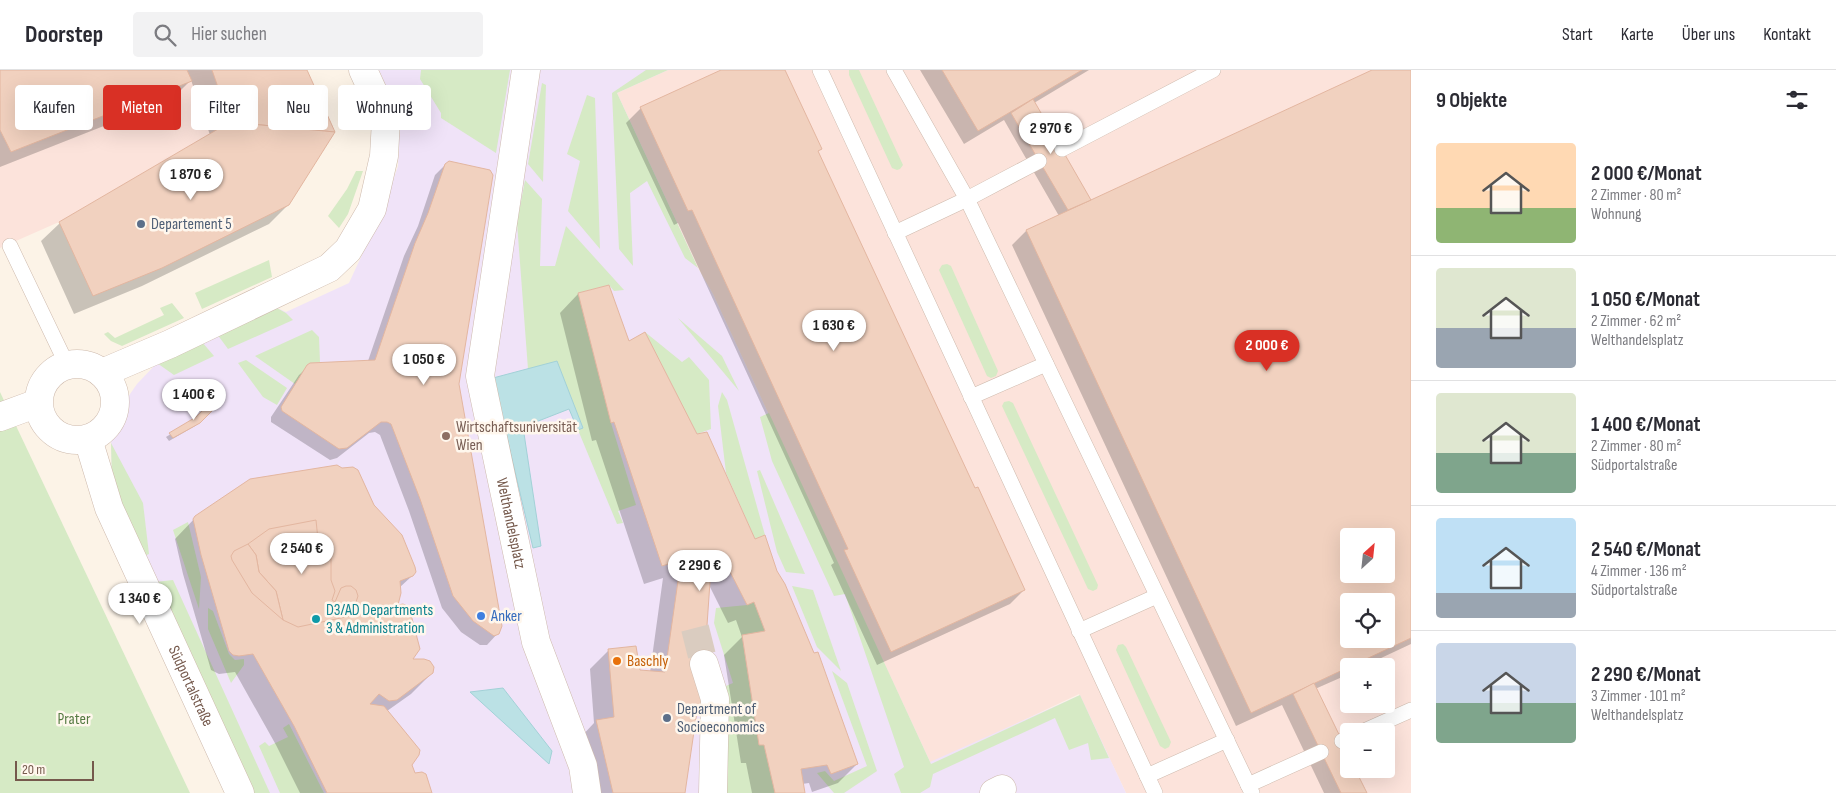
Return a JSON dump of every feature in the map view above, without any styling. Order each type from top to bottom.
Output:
[{"type":"street","points":[[102,373],[170,344],[329,268],[348,250],[372,208],[384,156],[386,120],[363,70]]},
{"type":"street","name":"Welthandelsplatz","points":[[526,70],[480,376],[536,642],[583,766],[587,793]]},
{"type":"street","points":[[67,364],[86,364],[102,373],[110,382],[116,404],[113,416],[107,426],[98,434],[88,439],[76,441],[64,439],[54,433],[43,420],[38,403],[39,392],[51,373],[67,364]]},
{"type":"street","points":[[0,417],[38,403]]},
{"type":"street","name":"Südportalstraße","points":[[88,439],[109,508],[240,793]]},
{"type":"street","points":[[704,664],[714,699],[714,793]]},
{"type":"lane","points":[[820,70],[1155,793]]},
{"type":"lane","points":[[894,70],[967,199],[1250,789],[1322,752]]},
{"type":"lane","points":[[1062,149],[1213,70]]},
{"type":"lane","points":[[895,233],[967,199],[1039,161]]},
{"type":"lane","points":[[10,246],[67,364]]},
{"type":"lane","points":[[971,397],[1046,364]]},
{"type":"lane","points":[[1079,630],[1157,596]]},
{"type":"lane","points":[[1382,723],[1411,710]]},
{"type":"lane","points":[[1147,776],[1227,740]]},
{"type":"shaded area","points":[[0,70],[212,70],[217,85],[191,85],[191,130],[216,130],[59,222],[0,248]]},
{"type":"shaded area","name":"Wirtschaftsuniversität Wien","points":[[379,70],[668,70],[617,93],[698,268],[713,294],[930,762],[1080,695],[1126,793],[253,793],[112,484],[111,443],[123,404],[137,384],[157,363],[275,307],[286,312],[349,283],[384,207],[398,166],[400,130],[431,130],[431,85],[385,85]]},
{"type":"shaded area","points":[[668,70],[1411,70],[1411,793],[1126,793],[1079,694],[931,764],[713,294],[698,268],[617,93]]},
{"type":"green space","points":[[421,70],[510,70],[496,153],[441,118],[441,113],[431,97],[431,85],[424,85],[420,79]]},
{"type":"green space","points":[[646,70],[668,70],[617,93],[698,268],[685,258],[647,181],[630,193],[633,266],[619,249],[612,93]]},
{"type":"green space","points":[[849,70],[859,70],[903,165],[900,169],[892,168],[849,75]]},
{"type":"green space","points":[[542,83],[546,85],[543,182],[528,164]]},
{"type":"green space","points":[[587,95],[595,98],[600,249],[568,211],[580,161],[567,154]]},
{"type":"green space","points":[[356,171],[363,171],[348,214],[339,228],[328,216],[347,189]]},
{"type":"green space","points":[[525,180],[542,199],[540,266],[555,266],[566,226],[624,290],[614,291],[609,285],[578,293],[611,423],[636,505],[618,511],[623,523],[617,524],[578,430],[583,428],[557,362],[528,369],[517,223]]},
{"type":"green space","points":[[269,260],[272,277],[202,309],[195,293]]},
{"type":"green space","points":[[947,264],[951,266],[998,371],[996,376],[991,378],[987,376],[939,270],[942,265]]},
{"type":"green space","points":[[172,303],[184,318],[122,346],[111,341],[104,334],[108,332],[115,338],[164,315],[160,308]]},
{"type":"green space","points":[[275,307],[286,313],[293,320],[228,349],[217,334]]},
{"type":"green space","points":[[678,318],[722,356],[739,391]]},
{"type":"green space","points":[[312,330],[319,337],[320,362],[308,364],[295,384],[255,356]]},
{"type":"green space","points":[[645,332],[682,362],[689,357],[709,380],[711,429],[697,434]]},
{"type":"green space","points":[[202,342],[214,356],[174,375],[157,363]]},
{"type":"green space","points":[[246,360],[287,388],[277,405],[263,397],[238,363]]},
{"type":"green space","name":"Prater","points":[[0,392],[190,793],[0,793]]},
{"type":"green space","points":[[722,392],[727,400],[765,535],[755,539],[726,473],[718,406]]},
{"type":"green space","points":[[1009,401],[1013,403],[1098,585],[1097,589],[1093,591],[1088,589],[1002,406],[1004,402]]},
{"type":"green space","points":[[769,413],[931,764],[1080,695],[1109,758],[1091,760],[1088,743],[1069,750],[1055,718],[933,774],[930,787],[920,793],[901,793],[894,774],[904,767],[845,594],[834,596],[772,461],[760,417]]},
{"type":"green space","points":[[111,443],[143,503],[149,554],[144,556],[112,484]]},
{"type":"green space","points":[[760,470],[805,574],[786,572],[777,552],[757,471]]},
{"type":"green space","points":[[188,522],[201,577],[199,609],[173,530]]},
{"type":"green space","points":[[173,580],[270,793],[253,793],[155,582]]},
{"type":"green space","points":[[792,586],[813,590],[841,671],[817,647]]},
{"type":"green space","points":[[754,602],[765,631],[742,636],[759,745],[764,745],[775,793],[724,793],[721,688],[733,683],[714,623],[716,608],[747,605]]},
{"type":"green space","points":[[208,608],[213,611],[229,654],[235,660],[244,659],[244,665],[231,683],[208,629]]},
{"type":"green space","points":[[1123,644],[1171,742],[1169,747],[1165,749],[1160,746],[1116,650],[1118,645]]},
{"type":"green space","points":[[832,671],[847,683],[877,771],[844,793],[834,793],[817,773],[825,771],[834,781],[867,766]]},
{"type":"green space","points":[[289,724],[324,793],[280,793],[259,746],[265,742],[269,746],[288,737],[283,728]]},
{"type":"water","points":[[557,361],[583,428],[578,430],[569,409],[523,427],[541,546],[533,548],[493,378]]},
{"type":"water","points":[[503,688],[552,751],[549,764],[470,692]]},
{"type":"building","points":[[0,70],[187,70],[192,81],[181,85],[103,85],[103,116],[93,120],[93,85],[15,85],[15,130],[67,130],[11,152],[0,130]]},
{"type":"building","points":[[212,70],[307,70],[314,85],[268,85],[268,126],[258,125],[258,85],[217,85]]},
{"type":"building","points":[[721,70],[785,70],[822,149],[818,151],[975,488],[978,487],[1025,590],[891,652],[844,550],[848,549],[692,210],[688,211],[640,107]]},
{"type":"building","points":[[942,70],[1082,70],[978,131]]},
{"type":"building","points":[[1372,70],[1411,70],[1411,638],[1395,646],[1395,593],[1340,593],[1340,648],[1390,648],[1368,658],[1340,658],[1340,671],[1251,713],[1026,230]]},
{"type":"building","points":[[1033,99],[1091,200],[1068,210],[1011,113]]},
{"type":"building","points":[[328,116],[335,132],[314,130],[328,130]]},
{"type":"building","points":[[258,125],[268,126],[268,130],[335,132],[289,205],[162,268],[93,296],[59,222],[216,130],[258,130]]},
{"type":"building","points":[[449,161],[490,170],[493,175],[459,384],[502,626],[499,634],[494,636],[473,621],[453,596],[420,499],[391,424],[381,422],[347,448],[339,449],[282,411],[281,407],[310,363],[375,360],[415,243],[428,213],[445,164]]},
{"type":"building","points":[[609,285],[629,341],[645,332],[697,434],[707,432],[755,539],[765,535],[777,571],[785,584],[814,653],[818,652],[858,764],[831,774],[827,765],[801,769],[805,793],[775,793],[764,745],[759,745],[742,635],[765,631],[754,602],[747,605],[721,554],[712,553],[701,712],[697,711],[685,793],[613,793],[596,720],[614,717],[608,649],[636,646],[640,670],[665,672],[681,560],[662,566],[614,422],[611,423],[578,293]]},
{"type":"building","points":[[212,401],[217,406],[200,423],[173,438],[169,433],[196,417]]},
{"type":"building","name":"D3/AD Departments 3 & Administration","points":[[337,465],[342,468],[353,467],[358,470],[374,505],[402,535],[415,567],[416,572],[413,576],[400,581],[401,593],[398,605],[403,604],[409,607],[420,649],[413,659],[430,661],[434,667],[433,673],[397,700],[389,701],[379,694],[370,704],[384,706],[420,750],[412,765],[415,773],[422,772],[426,774],[432,793],[327,793],[294,726],[253,654],[239,656],[233,655],[229,651],[201,555],[193,519],[250,479]]},
{"type":"building","points":[[316,520],[318,540],[331,554],[331,580],[335,591],[332,600],[335,602],[341,588],[351,586],[356,590],[358,596],[353,605],[355,615],[298,627],[283,620],[276,591],[259,572],[256,555],[248,544],[269,529]]},
{"type":"building","points":[[248,544],[256,555],[259,572],[276,591],[283,620],[252,593],[232,560],[231,556],[234,551]]},
{"type":"building","points":[[1314,683],[1340,736],[1340,778],[1360,778],[1367,793],[1341,793],[1293,694]]},
{"type":"tunnel","points":[[695,628],[704,664]]},
{"type":"place","name":"Departement 5","points":[[141,224]]},
{"type":"place","name":"Wirtschaftsuniversität Wien","points":[[446,436]]},
{"type":"place","name":"Anker","points":[[481,616]]},
{"type":"place","name":"D3/AD Departments 3 & Administration","points":[[316,619]]},
{"type":"place","name":"Baschly","points":[[617,661]]},
{"type":"place","name":"Department of Socioeconomics","points":[[667,718]]}]
